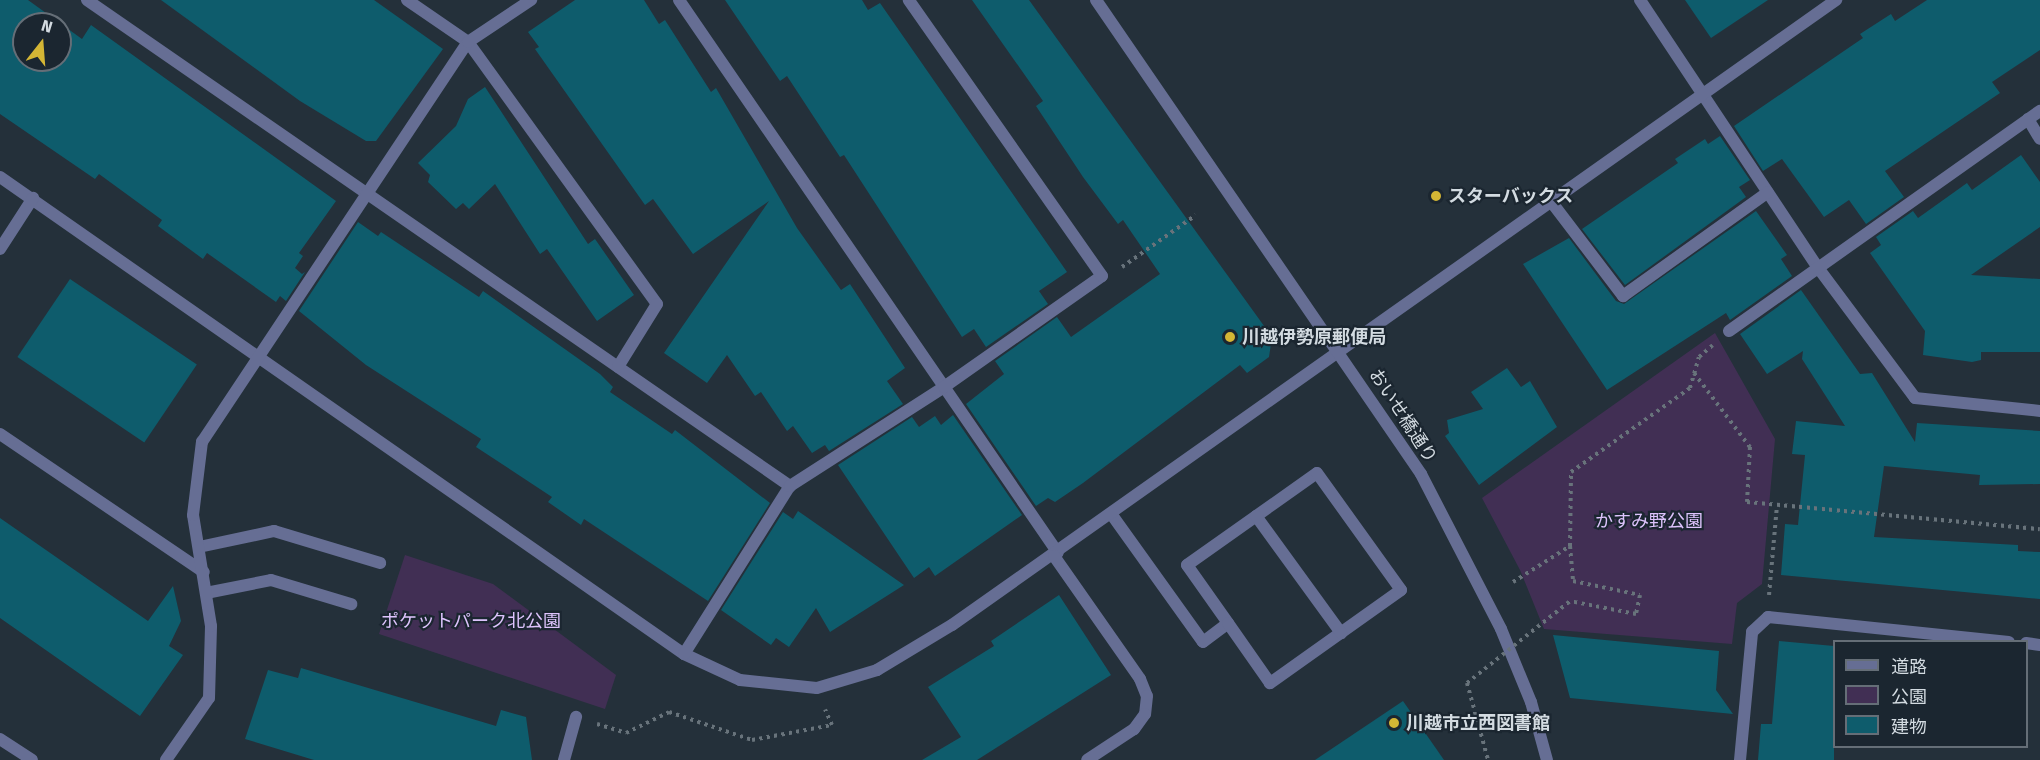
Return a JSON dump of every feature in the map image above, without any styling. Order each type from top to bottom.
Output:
[{"type":"street","points":[[87,0],[790,486]]},
{"type":"street","points":[[407,0],[468,42],[657,303],[618,367]]},
{"type":"street","points":[[166,760],[209,698],[211,626],[193,515],[202,442],[468,42],[531,0]]},
{"type":"street","points":[[679,0],[944,387],[1140,679],[1147,696],[1145,714],[1134,729],[1087,760]]},
{"type":"street","points":[[684,654],[790,486],[944,387],[1102,276],[909,0]]},
{"type":"street","name":"おいせ橋通り","points":[[1096,0],[1341,353],[1421,474],[1466,556],[1531,702],[1548,760]]},
{"type":"street","points":[[1640,0],[1705,93],[1819,269],[1915,398],[2040,411]]},
{"type":"street","points":[[0,177],[260,355],[684,654],[740,680],[817,688],[877,670],[1056,554],[1552,204],[1836,0]]},
{"type":"street","points":[[1729,331],[2040,111]]},
{"type":"street","points":[[2028,119],[2040,139]]},
{"type":"street","points":[[1552,204],[1623,296],[1768,192]]},
{"type":"street","points":[[0,249],[33,198]]},
{"type":"street","points":[[0,434],[204,572]]},
{"type":"street","points":[[1317,473],[1401,591],[1270,683],[1228,623],[1187,565],[1317,473]]},
{"type":"street","points":[[1112,515],[1203,642],[1228,623]]},
{"type":"street","points":[[1256,516],[1341,633]]},
{"type":"street","points":[[199,547],[274,531],[380,563]]},
{"type":"street","points":[[206,593],[271,580],[351,604]]},
{"type":"street","points":[[1740,760],[1752,632],[1768,617],[1990,640]]},
{"type":"street","points":[[564,760],[576,717]]},
{"type":"street","points":[[0,739],[33,760]]},
{"type":"path","points":[[1102,276],[1118,270],[1196,214]]},
{"type":"path","points":[[1488,760],[1467,683],[1570,601],[1636,614],[1640,595],[1573,581],[1570,546],[1571,472],[1690,388],[1699,357],[1729,331]]},
{"type":"path","points":[[1694,373],[1750,447],[1747,502],[2040,529]]},
{"type":"path","points":[[1768,617],[1777,506]]},
{"type":"path","points":[[1513,582],[1570,546]]},
{"type":"path","points":[[576,717],[626,733],[669,712],[752,740],[832,725],[817,688]]},
{"type":"green space","name":"かすみ野公園","points":[[1715,333],[1775,439],[1762,584],[1737,603],[1732,644],[1544,629],[1520,570],[1482,498]]},
{"type":"green space","name":"ポケットパーク北公園","points":[[405,555],[493,584],[616,675],[605,709],[379,634]]},
{"type":"building","points":[[0,0],[28,0],[45,12],[12,12],[12,72],[72,72],[72,32],[82,39],[91,25],[336,201],[299,253],[303,256],[295,268],[302,274],[305,272],[286,301],[280,296],[276,302],[207,253],[203,259],[158,226],[162,220],[99,174],[95,179],[0,114]]},
{"type":"building","points":[[161,0],[374,0],[443,49],[376,141],[366,141],[300,101]]},
{"type":"building","points":[[575,0],[644,0],[659,24],[665,20],[711,92],[716,88],[797,228],[841,290],[850,284],[905,368],[887,381],[903,404],[829,451],[825,445],[812,453],[793,426],[787,431],[761,392],[755,396],[727,355],[707,383],[664,353],[769,201],[693,254],[653,199],[645,205],[535,49],[539,47],[528,32]]},
{"type":"building","points":[[725,0],[862,0],[868,10],[880,3],[1067,272],[1039,291],[1048,304],[986,347],[974,329],[962,337],[844,155],[840,157],[787,76],[780,81]]},
{"type":"building","points":[[972,0],[1029,0],[1272,337],[1269,357],[1247,373],[1240,365],[1083,483],[1055,502],[1048,498],[1036,506],[966,404],[1004,374],[995,361],[1057,317],[1071,337],[1160,274],[1123,220],[1118,224],[1083,177],[1036,106],[1043,101]]},
{"type":"building","points":[[1685,0],[1768,0],[1711,38]]},
{"type":"building","points":[[1927,0],[2040,0],[2040,50],[1992,82],[2000,93],[1885,171],[1904,197],[1866,224],[1849,200],[1824,217],[1782,159],[1763,171],[1734,126],[1863,38],[1860,34],[1891,14],[1895,21]]},
{"type":"building","points":[[485,87],[588,244],[595,239],[634,295],[597,321],[547,249],[540,254],[495,184],[469,209],[463,203],[456,209],[428,182],[430,175],[418,163],[456,126],[468,99]]},
{"type":"building","points":[[1720,136],[1750,180],[1739,187],[1746,197],[1625,285],[1582,229],[1678,163],[1675,159],[1705,139],[1708,144]]},
{"type":"building","points":[[2021,155],[2040,182],[2040,227],[1971,275],[2040,279],[2040,352],[1981,352],[1981,360],[1972,362],[1923,355],[1925,331],[1870,253],[1881,245],[1876,237],[1913,211],[1918,218],[1967,183],[1972,190]]},
{"type":"building","points":[[1756,211],[1787,255],[1781,259],[1792,276],[1730,320],[1726,313],[1607,390],[1523,264],[1569,238],[1616,301],[1624,304]]},
{"type":"building","points":[[358,222],[378,236],[381,232],[479,297],[483,291],[600,374],[613,387],[610,392],[672,434],[675,430],[770,503],[708,601],[584,519],[581,525],[548,502],[552,497],[476,447],[481,439],[366,365],[299,311]]},
{"type":"building","points":[[70,279],[197,365],[144,442],[17,357]]},
{"type":"building","points":[[1801,290],[1860,374],[1872,373],[1915,442],[1917,423],[2040,431],[2040,484],[1979,485],[1980,475],[1884,466],[1874,537],[2018,545],[2018,551],[2040,552],[2040,599],[1781,575],[1785,524],[1798,525],[1805,455],[1792,454],[1796,421],[1845,426],[1802,359],[1803,351],[1767,374],[1740,334]]},
{"type":"building","points":[[1507,368],[1521,387],[1530,381],[1557,427],[1479,485],[1445,436],[1449,433],[1447,420],[1483,409],[1471,392]]},
{"type":"building","points":[[953,415],[1022,515],[935,576],[929,567],[914,578],[838,465],[912,417],[919,427],[935,416],[941,425]]},
{"type":"building","points":[[798,511],[904,585],[830,632],[816,608],[789,647],[776,638],[771,645],[721,610],[783,512],[793,519]]},
{"type":"building","points":[[0,518],[148,621],[173,586],[181,621],[169,646],[183,655],[140,716],[0,618]]},
{"type":"building","points":[[1059,595],[1111,675],[977,760],[922,760],[961,737],[928,687],[994,646],[991,641]]},
{"type":"building","points":[[1553,635],[1719,651],[1716,690],[1733,714],[1570,698]]},
{"type":"building","points":[[1779,641],[1833,646],[1834,760],[1758,760],[1761,724],[1772,724]]},
{"type":"building","points":[[301,668],[496,726],[501,710],[526,717],[532,760],[314,760],[245,739],[268,670],[298,678]]},
{"type":"building","name":"川越市立西図書館","points":[[1403,701],[1444,760],[1315,760]]},
{"type":"place","name":"スターバックス","points":[[1436,196]]},
{"type":"place","name":"川越伊勢原郵便局","points":[[1230,337]]},
{"type":"place","name":"川越市立西図書館","points":[[1394,723]]}]
